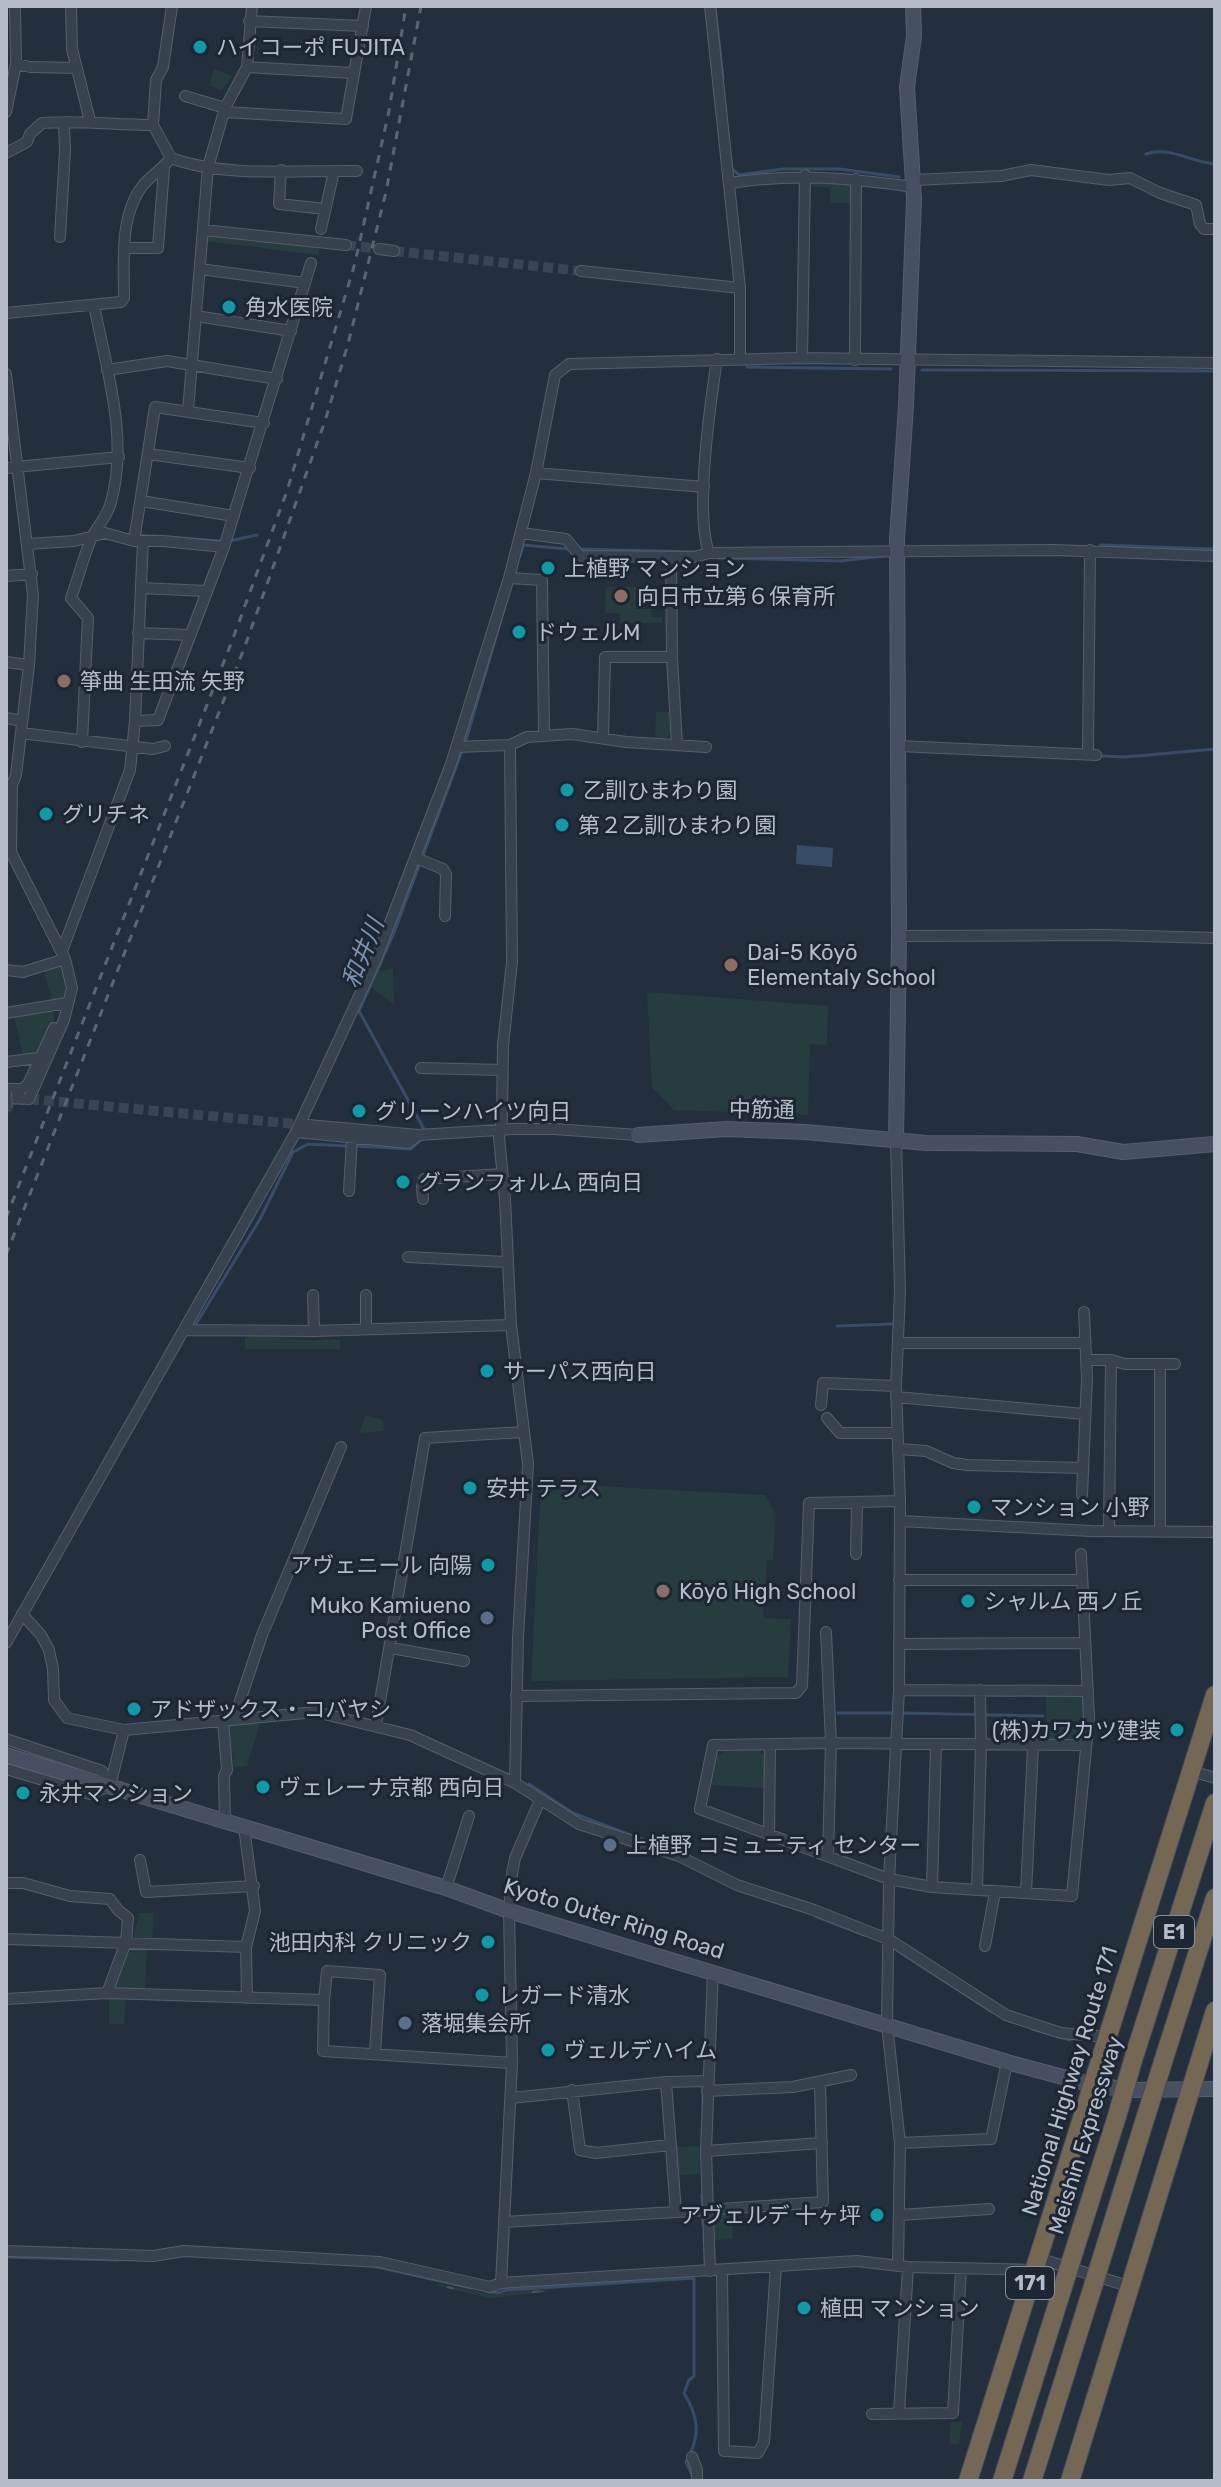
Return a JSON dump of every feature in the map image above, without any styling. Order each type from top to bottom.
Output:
[{"type":"highway","name":"National Highway Route 171","points":[[968,2481],[1215,1695]]},
{"type":"highway","name":"Meishin Expressway","points":[[1002,2481],[1215,1803]]},
{"type":"highway","name":"E1","points":[[1032,2481],[1215,1898]]},
{"type":"highway","points":[[1070,2481],[1215,2011]]},
{"type":"street","points":[[6,112],[16,64],[15,6]]},
{"type":"street","points":[[71,6],[72,49],[90,121]]},
{"type":"street","points":[[172,6],[163,67],[156,80],[153,125],[171,158],[208,167],[357,171]]},
{"type":"street","points":[[188,411],[208,167],[224,110],[247,67],[252,6]]},
{"type":"street","points":[[185,96],[224,110],[346,119],[366,6]]},
{"type":"street","points":[[710,6],[740,288],[740,358]]},
{"type":"street","points":[[899,2413],[903,2267],[900,2143],[887,2025],[889,1879],[900,1644],[900,1501],[896,1433],[900,1291],[896,1141],[899,936],[897,550],[914,183],[907,87],[914,36],[913,6]]},
{"type":"street","points":[[249,21],[363,26]]},
{"type":"street","points":[[16,64],[76,68]]},
{"type":"street","points":[[247,67],[353,73]]},
{"type":"street","points":[[6,153],[27,142],[37,125],[46,122],[153,125]]},
{"type":"street","points":[[60,237],[64,124]]},
{"type":"street","points":[[127,227],[143,185],[171,158]]},
{"type":"street","points":[[125,248],[158,248],[164,168]]},
{"type":"street","points":[[281,170],[279,204],[325,209]]},
{"type":"street","points":[[730,183],[805,175],[914,183],[1001,176],[1031,170],[1109,180],[1130,178],[1160,193],[1196,205],[1200,224],[1204,229],[1215,229]]},
{"type":"street","points":[[321,229],[334,171]]},
{"type":"street","points":[[802,358],[805,175]]},
{"type":"street","points":[[855,360],[856,179]]},
{"type":"street","points":[[6,313],[121,302],[124,298],[127,203]]},
{"type":"street","points":[[203,230],[346,245]]},
{"type":"street","points":[[379,249],[394,251]]},
{"type":"street","points":[[135,721],[158,720],[224,547],[311,263]]},
{"type":"street","points":[[200,269],[305,283]]},
{"type":"street","points":[[581,271],[740,288]]},
{"type":"street","points":[[82,742],[88,618],[71,598],[93,535],[101,526],[111,503],[119,457],[94,305]]},
{"type":"street","points":[[196,316],[291,331]]},
{"type":"street","points":[[6,1643],[296,1132],[375,962],[456,747],[509,578],[536,473],[555,375],[569,364],[740,358],[1215,363]]},
{"type":"street","points":[[704,554],[704,487],[717,359]]},
{"type":"street","points":[[107,370],[159,361],[277,379]]},
{"type":"street","points":[[6,374],[33,595],[29,665],[16,775],[9,784],[9,852],[64,955],[72,988],[64,1020],[29,1099],[6,1098]]},
{"type":"street","points":[[6,970],[23,972],[64,955],[130,770],[141,588],[141,501],[155,407],[264,423]]},
{"type":"street","points":[[148,454],[250,468]]},
{"type":"street","points":[[6,468],[119,457]]},
{"type":"street","points":[[536,473],[704,487]]},
{"type":"street","points":[[141,501],[234,516]]},
{"type":"street","points":[[28,544],[74,541],[105,533],[139,541],[224,547]]},
{"type":"street","points":[[521,533],[566,539],[580,556],[671,557],[770,551],[838,554],[897,550],[1090,550],[1215,556]]},
{"type":"street","points":[[899,746],[1092,755],[1090,550]]},
{"type":"street","points":[[671,557],[677,745]]},
{"type":"street","points":[[6,576],[32,574]]},
{"type":"street","points":[[509,578],[542,580],[544,735]]},
{"type":"street","points":[[141,588],[207,591]]},
{"type":"street","points":[[138,633],[190,635]]},
{"type":"street","points":[[603,738],[605,657],[672,657]]},
{"type":"street","points":[[6,662],[29,665]]},
{"type":"street","points":[[137,677],[173,679]]},
{"type":"street","points":[[6,718],[22,721]]},
{"type":"street","points":[[21,733],[153,749],[165,746]]},
{"type":"street","points":[[456,747],[510,745],[527,737],[572,734],[706,747]]},
{"type":"street","points":[[510,745],[512,962],[499,1137],[511,1325],[528,1464],[516,1696],[515,1783]]},
{"type":"street","points":[[416,858],[443,869],[446,874],[445,916]]},
{"type":"street","points":[[899,936],[1215,938]]},
{"type":"street","points":[[6,1013],[67,1003]]},
{"type":"street","points":[[7,1108],[6,1091],[22,1089],[28,1084],[67,1003]]},
{"type":"street","points":[[6,1062],[38,1058]]},
{"type":"street","points":[[421,1068],[502,1070]]},
{"type":"street","name":"中筋通","points":[[308,1125],[423,1134],[554,1129],[638,1135],[727,1129],[849,1134],[896,1141],[1077,1144],[1123,1152],[1215,1144]]},
{"type":"street","points":[[296,1132],[408,1143],[423,1134]]},
{"type":"street","points":[[349,1191],[352,1138]]},
{"type":"street","points":[[423,1199],[424,1179],[502,1174]]},
{"type":"street","points":[[408,1257],[506,1262]]},
{"type":"street","points":[[313,1295],[314,1331]]},
{"type":"street","points":[[366,1295],[366,1329]]},
{"type":"street","points":[[1082,1495],[1087,1360],[1084,1312]]},
{"type":"street","points":[[184,1330],[314,1331],[511,1325]]},
{"type":"street","points":[[899,1343],[1085,1343]]},
{"type":"street","points":[[1087,1360],[1175,1364]]},
{"type":"street","points":[[1109,1531],[1111,1360]]},
{"type":"street","points":[[1160,1364],[1160,1532]]},
{"type":"street","points":[[821,1405],[823,1383],[1084,1414]]},
{"type":"street","points":[[827,1418],[840,1433],[896,1433]]},
{"type":"street","points":[[376,1725],[425,1438],[524,1432]]},
{"type":"street","points":[[225,1821],[224,1776],[227,1770],[229,1720],[341,1447]]},
{"type":"street","points":[[898,1449],[926,1451],[953,1463],[967,1465],[1082,1468]]},
{"type":"street","points":[[516,1696],[796,1693],[802,1686],[809,1503],[900,1501]]},
{"type":"street","points":[[856,1554],[857,1503]]},
{"type":"street","points":[[900,1521],[1109,1531],[1215,1532]]},
{"type":"street","points":[[1081,1554],[1089,1718],[1072,1896],[932,1887],[889,1879],[700,1809],[713,1745],[1085,1745]]},
{"type":"street","points":[[899,1580],[1081,1580]]},
{"type":"street","points":[[22,1614],[41,1635],[49,1650],[54,1700],[67,1718],[124,1730],[316,1712],[410,1735],[515,1783],[573,1821],[593,1830],[679,1856],[737,1885],[814,1910],[890,1940],[1006,2015],[1061,2033],[1108,2037]]},
{"type":"street","points":[[826,1632],[831,1743],[828,1856]]},
{"type":"street","points":[[900,1644],[1084,1643]]},
{"type":"street","points":[[391,1648],[464,1661]]},
{"type":"street","points":[[899,1690],[1088,1691]]},
{"type":"street","points":[[977,1890],[980,1690]]},
{"type":"street","points":[[110,1786],[124,1730]]},
{"type":"street","points":[[6,1739],[102,1771],[110,1786]]},
{"type":"street","points":[[769,1836],[770,1744]]},
{"type":"street","points":[[932,1887],[936,1745]]},
{"type":"street","points":[[1026,1893],[1033,1746]]},
{"type":"street","name":"Kyoto Outer Ring Road","points":[[6,1755],[1007,2062],[1093,2085],[1132,2090],[1215,2089]]},
{"type":"street","points":[[6,1769],[90,1794],[110,1786]]},
{"type":"street","points":[[1191,1771],[1215,1778]]},
{"type":"street","points":[[501,2283],[512,2063],[509,1911],[515,1858],[540,1800]]},
{"type":"street","points":[[446,1888],[469,1816]]},
{"type":"street","points":[[244,1827],[255,1911],[246,1947],[247,1998]]},
{"type":"street","points":[[140,1860],[146,1892],[254,1886]]},
{"type":"street","points":[[6,1883],[23,1883],[70,1896],[110,1899],[128,1918],[126,1942],[107,1993]]},
{"type":"street","points":[[985,1946],[995,1892]]},
{"type":"street","points":[[6,1939],[246,1947]]},
{"type":"street","points":[[375,2053],[380,1975],[327,1971],[323,2051],[512,2063]]},
{"type":"street","points":[[710,2271],[706,2151],[713,1971]]},
{"type":"street","points":[[6,1999],[107,1993],[324,2000]]},
{"type":"street","points":[[900,2143],[991,2139],[1007,2062]]},
{"type":"street","points":[[511,2098],[666,2082],[793,2087],[851,2075]]},
{"type":"street","points":[[666,2082],[676,2212]]},
{"type":"street","points":[[504,2222],[823,2202],[820,2082]]},
{"type":"street","points":[[572,2090],[580,2150],[596,2153],[670,2145]]},
{"type":"street","points":[[706,2151],[822,2143]]},
{"type":"street","points":[[900,2215],[989,2209]]},
{"type":"street","points":[[6,2251],[153,2256],[184,2251],[380,2262],[490,2287],[501,2283],[857,2261],[903,2267],[961,2269],[1036,2264],[1131,2287]]},
{"type":"street","points":[[722,2270],[724,2451],[758,2453],[764,2442],[776,2266]]},
{"type":"street","points":[[872,2414],[953,2413],[961,2269]]},
{"type":"street","points":[[692,2457],[697,2481]]},
{"type":"green space","points":[[214,69],[233,76],[222,90],[209,86]]},
{"type":"green space","points":[[811,180],[847,183],[851,187],[852,203],[830,203],[830,188],[811,186]]},
{"type":"green space","points":[[206,235],[319,248],[318,255],[205,241]]},
{"type":"green space","points":[[606,587],[640,587],[639,602],[643,603],[643,609],[651,609],[651,617],[662,617],[662,623],[620,623],[620,613],[605,613]]},
{"type":"green space","points":[[656,712],[670,712],[670,734],[665,740],[655,740]]},
{"type":"green space","points":[[58,965],[62,968],[67,989],[63,997],[52,1001],[43,969]]},
{"type":"green space","points":[[393,968],[394,1005],[371,987],[378,971]]},
{"type":"green space","points":[[647,992],[828,1006],[827,1045],[810,1044],[808,1115],[674,1110],[652,1087]]},
{"type":"green space","points":[[49,1009],[53,1011],[54,1020],[38,1051],[23,1055],[14,1017]]},
{"type":"green space","points":[[245,1337],[340,1340],[340,1349],[245,1349]]},
{"type":"green space","points":[[366,1415],[383,1420],[384,1431],[359,1433]]},
{"type":"green space","points":[[541,1483],[765,1495],[776,1514],[773,1560],[767,1560],[763,1618],[791,1619],[788,1677],[531,1681]]},
{"type":"green space","points":[[1046,1695],[1085,1696],[1084,1735],[1078,1740],[1046,1740]]},
{"type":"green space","points":[[261,1720],[247,1766],[234,1767],[228,1725]]},
{"type":"green space","points":[[758,1750],[765,1756],[765,1788],[710,1785],[715,1757],[725,1751]]},
{"type":"green space","points":[[139,1913],[154,1913],[152,1939],[133,1938]]},
{"type":"green space","points":[[133,1948],[147,1948],[145,1989],[113,1988],[127,1954]]},
{"type":"green space","points":[[109,1998],[126,1998],[124,2024],[109,2024]]},
{"type":"green space","points":[[699,2146],[700,2174],[678,2175],[676,2147]]},
{"type":"green space","points":[[732,2212],[733,2239],[714,2240],[714,2219],[719,2213]]},
{"type":"green space","points":[[437,2284],[496,2295],[524,2290],[551,2291],[491,2298]]},
{"type":"green space","points":[[951,2422],[962,2422],[959,2444],[949,2444]]},
{"type":"water","points":[[797,845],[833,848],[832,867],[796,864]]},
{"type":"waterway","points":[[715,6],[723,78]]},
{"type":"waterway","points":[[1146,154],[1172,153],[1215,164]]},
{"type":"waterway","points":[[732,169],[739,175],[783,169],[840,169],[899,177]]},
{"type":"waterway","points":[[747,367],[891,369]]},
{"type":"waterway","points":[[922,370],[1215,371]]},
{"type":"waterway","points":[[137,535],[221,541]]},
{"type":"waterway","points":[[229,541],[257,535]]},
{"type":"waterway","points":[[520,556],[523,545],[568,549]]},
{"type":"waterway","points":[[1100,545],[1215,549]]},
{"type":"waterway","points":[[580,549],[696,552]]},
{"type":"waterway","points":[[719,558],[841,561],[883,556]]},
{"type":"waterway","name":"和井川","points":[[465,744],[504,609]]},
{"type":"waterway","points":[[1102,756],[1125,757],[1215,749]]},
{"type":"waterway","name":"和井川","points":[[423,856],[462,751]]},
{"type":"waterway","name":"和井川","points":[[420,863],[394,933],[359,1011],[425,1131]]},
{"type":"waterway","name":"和井川","points":[[356,1146],[411,1149],[423,1138]]},
{"type":"waterway","name":"和井川","points":[[196,1324],[260,1219],[293,1152],[308,1144],[348,1146]]},
{"type":"waterway","points":[[837,1326],[892,1324]]},
{"type":"waterway","points":[[838,1713],[894,1713]]},
{"type":"waterway","points":[[902,1713],[1043,1716]]},
{"type":"waterway","points":[[529,1784],[573,1813],[633,1836]]},
{"type":"waterway","points":[[815,1916],[864,1935]]},
{"type":"waterway","points":[[898,1951],[992,2012]]},
{"type":"waterway","points":[[1032,2029],[1070,2040]]},
{"type":"waterway","points":[[703,2083],[703,2108]]},
{"type":"waterway","points":[[702,2195],[703,2224]]},
{"type":"waterway","points":[[6,2257],[118,2260]]},
{"type":"waterway","points":[[373,2266],[471,2288]]},
{"type":"waterway","points":[[486,2291],[498,2293],[694,2278],[694,2376],[684,2393],[693,2411],[696,2427],[694,2444],[686,2462],[692,2475]]},
{"type":"tunnel","points":[[346,245],[379,249]]},
{"type":"tunnel","points":[[394,251],[581,271]]},
{"type":"tunnel","points":[[29,1099],[306,1125]]},
{"type":"railway","points":[[6,1218],[232,641],[287,491],[355,263],[389,111],[406,6]]},
{"type":"railway","points":[[6,1255],[245,646],[325,421],[348,344],[386,192],[421,6]]},
{"type":"place","name":"ハイコーポ FUJITA","points":[[200,47]]},
{"type":"place","name":"角水医院","points":[[229,307]]},
{"type":"place","name":"上植野 マンション","points":[[548,568]]},
{"type":"place","name":"向日市立第６保育所","points":[[621,596]]},
{"type":"place","name":"ドウェルM","points":[[519,632]]},
{"type":"place","name":"箏曲 生田流 矢野","points":[[64,681]]},
{"type":"place","name":"乙訓ひまわり園","points":[[567,790]]},
{"type":"place","name":"グリチネ","points":[[46,814]]},
{"type":"place","name":"第２乙訓ひまわり園","points":[[562,825]]},
{"type":"place","name":"Dai-5 Kōyō Elementaly School","points":[[731,965]]},
{"type":"place","name":"グリーンハイツ向日","points":[[359,1111]]},
{"type":"place","name":"グランフォルム 西向日","points":[[403,1182]]},
{"type":"place","name":"サーパス西向日","points":[[487,1371]]},
{"type":"place","name":"安井 テラス","points":[[470,1488]]},
{"type":"place","name":"マンション 小野","points":[[974,1507]]},
{"type":"place","name":"アヴェニール 向陽","points":[[488,1565]]},
{"type":"place","name":"Kōyō High School","points":[[663,1591]]},
{"type":"place","name":"シャルム 西ノ丘","points":[[968,1601]]},
{"type":"place","name":"Muko Kamiueno Post Office","points":[[487,1618]]},
{"type":"place","name":"アドザックス・コバヤシ","points":[[134,1709]]},
{"type":"place","name":"(株)カワカツ建装","points":[[1177,1730]]},
{"type":"place","name":"ヴェレーナ京都 西向日","points":[[263,1787]]},
{"type":"place","name":"永井マンション","points":[[23,1793]]},
{"type":"place","name":"上植野 コミュニティ センター","points":[[610,1845]]},
{"type":"place","name":"池田内科 クリニック","points":[[488,1942]]},
{"type":"place","name":"レガード清水","points":[[482,1995]]},
{"type":"place","name":"落堀集会所","points":[[405,2023]]},
{"type":"place","name":"ヴェルデハイム","points":[[548,2050]]},
{"type":"place","name":"アヴェルデ 十ヶ坪","points":[[877,2215]]},
{"type":"place","name":"植田 マンション","points":[[804,2308]]}]
